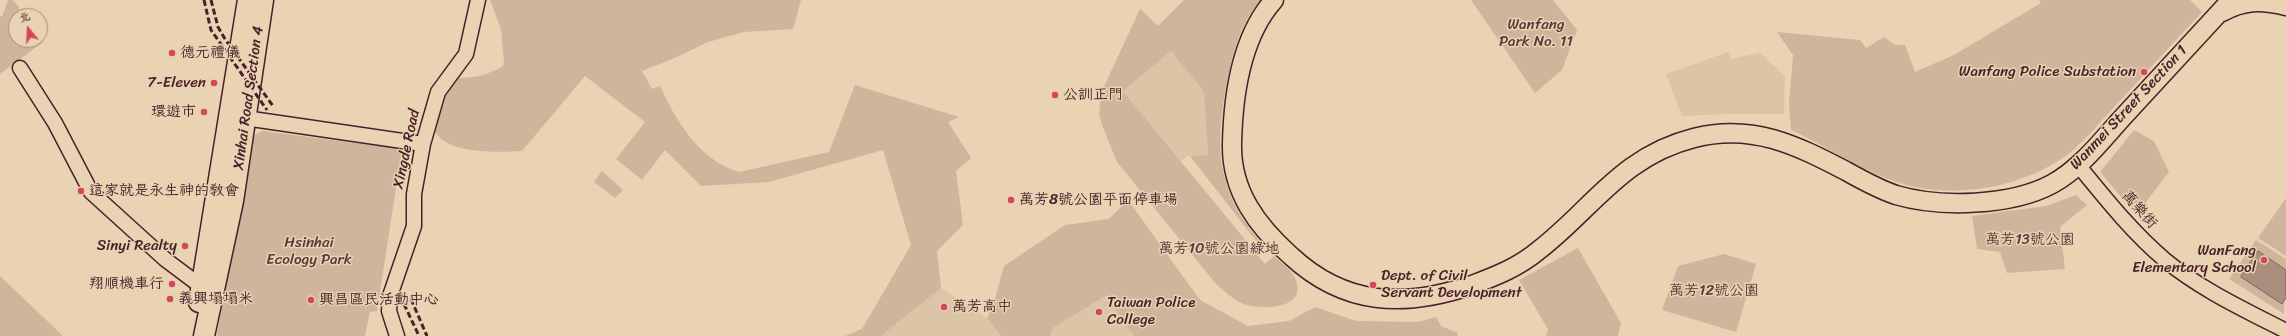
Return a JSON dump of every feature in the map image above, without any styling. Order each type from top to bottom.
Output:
[{"type":"main road","name":"Xinhai Road Section 4","points":[[191,336],[208,287],[220,267],[233,201],[237,117],[248,0]]},
{"type":"main road","name":"Xinhai Road Section 4","points":[[237,117],[263,0]]},
{"type":"main road","name":"Xinhai Road Section 4","points":[[204,336],[208,287]]},
{"type":"street","name":"Xingde Road","points":[[397,336],[389,311],[390,296],[414,226],[413,202],[423,144],[438,92],[466,54],[478,0]]},
{"type":"street","name":"Wanmei Street Section 1","points":[[1274,0],[1259,20],[1244,57],[1232,130],[1233,169],[1239,190],[1249,210],[1264,228],[1301,266],[1319,278],[1337,287],[1380,299],[1417,299],[1468,286],[1509,271],[1554,238],[1604,188],[1629,168],[1664,149],[1697,137],[1736,133],[1772,138],[1802,149],[1893,194],[1915,200],[1941,202],[1986,201],[2028,193],[2050,185],[2078,165],[2231,0]]},
{"type":"street","points":[[2217,14],[2232,6],[2253,0],[2286,6]]},
{"type":"street","points":[[20,68],[55,123],[91,192],[166,260],[208,287]]},
{"type":"street","points":[[237,117],[423,144]]},
{"type":"street","name":"萬樂街","points":[[2078,165],[2143,240],[2165,260],[2217,294],[2286,331]]},
{"type":"shaded area","points":[[1171,51],[1204,92],[1208,155],[1187,156],[1181,161],[1123,91]]},
{"type":"shaded area","points":[[1728,52],[1731,59],[1760,53],[1785,76],[1784,114],[1682,116],[1666,74]]},
{"type":"shaded area","points":[[2258,251],[2286,270],[2286,298],[2282,304],[2241,277]]},
{"type":"shaded area","name":"萬芳高中","points":[[941,288],[987,318],[1001,336],[881,336]]},
{"type":"shaded area","name":"Taiwan Police College","points":[[1107,296],[1134,336],[1050,336],[1053,328]]},
{"type":"green space","points":[[8,0],[13,0],[19,8],[8,8],[8,48],[35,48],[0,74],[0,16],[2,17]]},
{"type":"green space","points":[[490,0],[801,0],[793,29],[744,32],[708,42],[677,57],[642,71],[652,89],[660,86],[682,126],[701,149],[712,159],[725,167],[739,172],[829,152],[855,85],[959,117],[948,122],[971,158],[956,171],[963,225],[937,251],[941,288],[881,336],[845,336],[862,329],[911,245],[883,150],[769,182],[701,186],[665,150],[642,180],[616,159],[645,122],[585,76],[522,151],[500,152],[473,150],[459,148],[448,143],[439,136],[433,127],[437,110],[455,78],[480,76],[503,66],[504,61],[501,29]]},
{"type":"green space","name":"萬芳10號公園綠地","points":[[1184,0],[1261,0],[1254,8],[1243,26],[1233,56],[1224,100],[1220,143],[1226,182],[1233,202],[1244,221],[1259,240],[1257,242],[1190,156],[1208,155],[1204,92],[1171,51],[1123,91],[1265,264],[1274,256],[1291,272],[1295,278],[1298,289],[1290,302],[1282,305],[1262,307],[1244,304],[1233,298],[1216,284],[1117,162],[1102,125],[1099,114],[1101,93],[1140,9],[1158,26]]},
{"type":"green space","name":"Wanfang Park No. 11","points":[[1471,0],[1553,0],[1577,30],[1562,70],[1535,93]]},
{"type":"green space","points":[[2039,0],[2190,0],[2202,12],[2074,150],[2049,166],[2029,176],[2008,183],[1986,188],[1942,190],[1921,188],[1900,183],[1859,166],[1805,136],[1791,130],[1789,103],[1793,55],[1777,32],[1860,40],[1866,48],[1884,37],[1895,45],[1905,45],[1915,72],[1954,55],[2041,3]]},
{"type":"green space","points":[[2134,130],[2154,141],[2169,172],[2136,215],[2100,172]]},
{"type":"green space","name":"Hsinhai Ecology Park","points":[[262,131],[402,149],[377,311],[370,312],[365,336],[217,336],[250,138]]},
{"type":"green space","points":[[602,171],[623,190],[615,198],[594,182]]},
{"type":"green space","name":"萬芳13號公園","points":[[2076,195],[2087,205],[2060,227],[2065,269],[2007,273],[2000,252],[1977,249],[1972,216],[2046,206]]},
{"type":"green space","points":[[2286,198],[2286,256],[2258,238]]},
{"type":"green space","points":[[1128,200],[1200,300],[1248,326],[1289,321],[1315,307],[1356,321],[1418,322],[1436,317],[1441,326],[1458,333],[1457,336],[1134,336],[1106,296],[1053,328],[1050,336],[1001,336],[987,318],[993,306],[1004,266],[1065,225],[1109,219]]},
{"type":"green space","name":"WanFang Elementary School","points":[[2256,240],[2286,259],[2284,314],[2229,279]]},
{"type":"green space","points":[[1578,248],[1621,323],[1618,336],[1546,336],[1548,329],[1519,280]]},
{"type":"green space","name":"萬芳12號公園","points":[[1724,254],[1756,264],[1736,332],[1662,310],[1678,266]]},
{"type":"green space","points":[[0,276],[63,336],[0,336]]},
{"type":"railway","points":[[204,0],[211,30],[267,110]]},
{"type":"railway","points":[[211,0],[218,27],[225,39],[273,106]]},
{"type":"railway","points":[[411,299],[427,336]]},
{"type":"railway","points":[[404,304],[419,336]]},
{"type":"place","name":"德元禮儀","points":[[172,53]]},
{"type":"place","name":"Wanfang Police Substation","points":[[2144,72]]},
{"type":"place","name":"7-Eleven","points":[[214,83]]},
{"type":"place","name":"公訓正門","points":[[1055,95]]},
{"type":"place","name":"環遊市","points":[[204,112]]},
{"type":"place","name":"這家就是永生神的教會","points":[[81,191]]},
{"type":"place","name":"萬芳8號公園平面停車場","points":[[1011,200]]},
{"type":"place","name":"Sinyi Realty","points":[[185,246]]},
{"type":"place","name":"WanFang Elementary School","points":[[2264,260]]},
{"type":"place","name":"翔順機車行","points":[[172,284]]},
{"type":"place","name":"Dept. of Civil Servant Development","points":[[1373,285]]},
{"type":"place","name":"義興塌塌米","points":[[170,299]]},
{"type":"place","name":"興昌區民活動中心","points":[[311,300]]},
{"type":"place","name":"萬芳高中","points":[[944,307]]},
{"type":"place","name":"Taiwan Police College","points":[[1099,312]]}]
